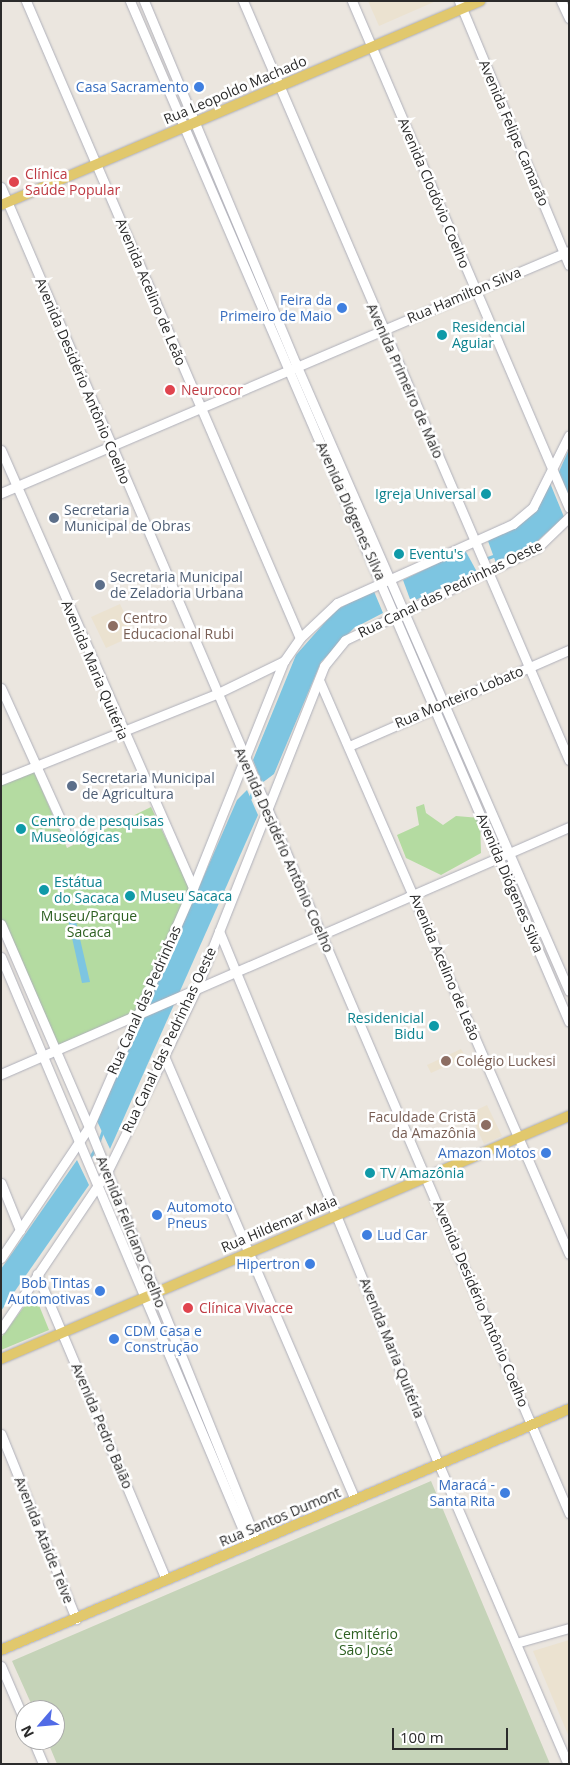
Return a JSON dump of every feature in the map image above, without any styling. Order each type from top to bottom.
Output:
[{"type":"main road","name":"Rua Leopoldo Machado","points":[[4,204],[371,46],[461,5],[480,1]]},
{"type":"main road","name":"Rua Hildemar Maia","points":[[1,1359],[336,1214],[569,1116]]},
{"type":"main road","name":"Rua Santos Dumont","points":[[1,1650],[569,1409]]},
{"type":"street","name":"Avenida Acelino de Leão","points":[[26,1],[300,638]]},
{"type":"street","name":"Avenida Diógenes Silva","points":[[130,1],[388,583],[434,705],[569,991]]},
{"type":"street","name":"Avenida Diógenes Silva","points":[[144,1],[294,368]]},
{"type":"street","name":"Avenida Primeiro de Maio","points":[[243,1],[382,330],[477,543],[569,760]]},
{"type":"street","name":"Avenida Clodóvio Coelho","points":[[352,1],[569,508]]},
{"type":"street","points":[[562,1],[569,18]]},
{"type":"street","name":"Avenida Felipe Camarão","points":[[461,5],[566,252],[569,265]]},
{"type":"street","name":"Avenida Desidério Antônio Coelho","points":[[1,187],[4,204],[111,446],[260,798],[323,935],[569,1512]]},
{"type":"street","name":"Rua Hamilton Silva","points":[[1,493],[566,252]]},
{"type":"street","name":"Rua Canal das Pedrinhas","points":[[1,1258],[90,1131],[141,1015],[284,661],[300,638],[337,603],[388,583],[477,543],[513,524],[533,507],[569,435]]},
{"type":"street","name":"Avenida Maria Quitéria","points":[[1,450],[121,731],[193,888]]},
{"type":"street","name":"Rua Canal das Pedrinhas Oeste","points":[[1,1329],[100,1184],[164,1056],[197,986],[324,666],[345,640],[398,607],[538,548],[569,517]]},
{"type":"street","name":"Avenida Diógenes Silva","points":[[398,607],[444,702],[504,855],[548,975],[569,1022]]},
{"type":"street","name":"Rua Monteiro Lobato","points":[[349,746],[434,705],[569,650]]},
{"type":"street","points":[[1,780],[216,694],[284,661]]},
{"type":"street","name":"Avenida Acelino de Leão","points":[[319,680],[569,1254]]},
{"type":"street","points":[[1,688],[65,830]]},
{"type":"street","points":[[1,1074],[141,1015],[197,986],[236,973],[413,893],[569,827]]},
{"type":"street","name":"Avenida Feliciano Coelho","points":[[1,924],[103,1160],[150,1294]]},
{"type":"street","name":"Avenida Maria Quitéria","points":[[219,931],[336,1214],[393,1344],[439,1464],[568,1764]]},
{"type":"street","name":"Avenida Feliciano Coelho","points":[[1,957],[82,1140],[94,1172],[150,1294],[252,1542]]},
{"type":"street","points":[[548,975],[559,970]]},
{"type":"street","points":[[164,1056],[250,1251],[354,1500]]},
{"type":"street","points":[[1,1183],[20,1230]]},
{"type":"street","name":"Avenida Pedro Baião","points":[[37,1274],[166,1579]]},
{"type":"street","name":"Avenida Ataíde Teive","points":[[1,1434],[76,1619]]},
{"type":"street","points":[[516,1642],[569,1628]]},
{"type":"street","points":[[1,1666],[16,1700]]},
{"type":"street","points":[[37,1750],[43,1764]]},
{"type":"shaded area","points":[[368,1],[436,1],[379,26]]},
{"type":"shaded area","name":"Centro Educacional Rubi","points":[[120,604],[135,635],[106,648],[91,617]]},
{"type":"shaded area","name":"Colégio Luckesi","points":[[461,1049],[466,1057],[431,1073],[427,1065]]},
{"type":"shaded area","name":"Faculdade Cristã da Amazônia","points":[[487,1105],[502,1136],[484,1144],[470,1113]]},
{"type":"shaded area","points":[[569,1640],[569,1737],[533,1651]]},
{"type":"green space","name":"Museu/Parque Sacaca","points":[[33,769],[67,848],[151,807],[190,889],[134,1015],[57,1049],[1,922],[1,784]]},
{"type":"green space","points":[[424,804],[426,813],[443,825],[456,816],[480,818],[481,853],[441,875],[406,858],[397,835],[419,825],[416,807]]},
{"type":"green space","points":[[34,1293],[49,1330],[1,1350],[1,1338]]},
{"type":"green space","name":"Cemitério São José","points":[[431,1481],[550,1764],[57,1764],[51,1750],[65,1750],[65,1700],[30,1700],[12,1661]]},
{"type":"water","points":[[569,449],[569,497],[558,474]]},
{"type":"water","points":[[550,483],[564,517],[534,544],[496,563],[488,541],[536,512]]},
{"type":"water","points":[[465,550],[477,572],[411,602],[403,580]]},
{"type":"water","points":[[373,589],[383,613],[354,628],[321,662],[274,774],[262,783],[253,760],[296,655],[335,611]]},
{"type":"water","points":[[247,790],[258,815],[110,1149],[97,1121],[237,800]]},
{"type":"water","points":[[74,913],[90,982],[82,983],[67,915]]},
{"type":"water","points":[[77,1160],[89,1185],[1,1311],[1,1269]]},
{"type":"waterway","points":[[485,559],[496,555]]},
{"type":"waterway","points":[[250,798],[254,787]]},
{"type":"waterway","points":[[99,1141],[103,1130]]},
{"type":"waterway","points":[[89,1159],[95,1149]]},
{"type":"place","name":"Casa Sacramento","points":[[199,87]]},
{"type":"place","name":"Clínica Saúde Popular","points":[[14,182]]},
{"type":"place","name":"Feira da Primeiro de Maio","points":[[342,308]]},
{"type":"place","name":"Residencial Aguiar","points":[[442,335]]},
{"type":"place","name":"Neurocor","points":[[170,390]]},
{"type":"place","name":"Igreja Universal","points":[[486,494]]},
{"type":"place","name":"Secretaria Municipal de Obras","points":[[54,518]]},
{"type":"place","name":"Eventu's","points":[[399,554]]},
{"type":"place","name":"Secretaria Municipal de Zeladoria Urbana","points":[[100,585]]},
{"type":"place","name":"Centro Educacional Rubi","points":[[113,626]]},
{"type":"place","name":"Secretaria Municipal de Agricultura","points":[[72,786]]},
{"type":"place","name":"Centro de pesquisas Museológicas","points":[[21,829]]},
{"type":"place","name":"Estátua do Sacaca","points":[[44,890]]},
{"type":"place","name":"Museu Sacaca","points":[[130,896]]},
{"type":"place","name":"Residenicial Bidu","points":[[434,1026]]},
{"type":"place","name":"Colégio Luckesi","points":[[446,1061]]},
{"type":"place","name":"Faculdade Cristã da Amazônia","points":[[486,1125]]},
{"type":"place","name":"Amazon Motos","points":[[546,1153]]},
{"type":"place","name":"TV Amazônia","points":[[370,1173]]},
{"type":"place","name":"Automoto Pneus","points":[[157,1215]]},
{"type":"place","name":"Lud Car","points":[[367,1235]]},
{"type":"place","name":"Hipertron","points":[[310,1264]]},
{"type":"place","name":"Bob Tintas Automotivas","points":[[100,1291]]},
{"type":"place","name":"Clínica Vivacce","points":[[188,1308]]},
{"type":"place","name":"CDM Casa e Construção","points":[[114,1339]]},
{"type":"place","name":"Maracá - Santa Rita","points":[[505,1493]]}]
